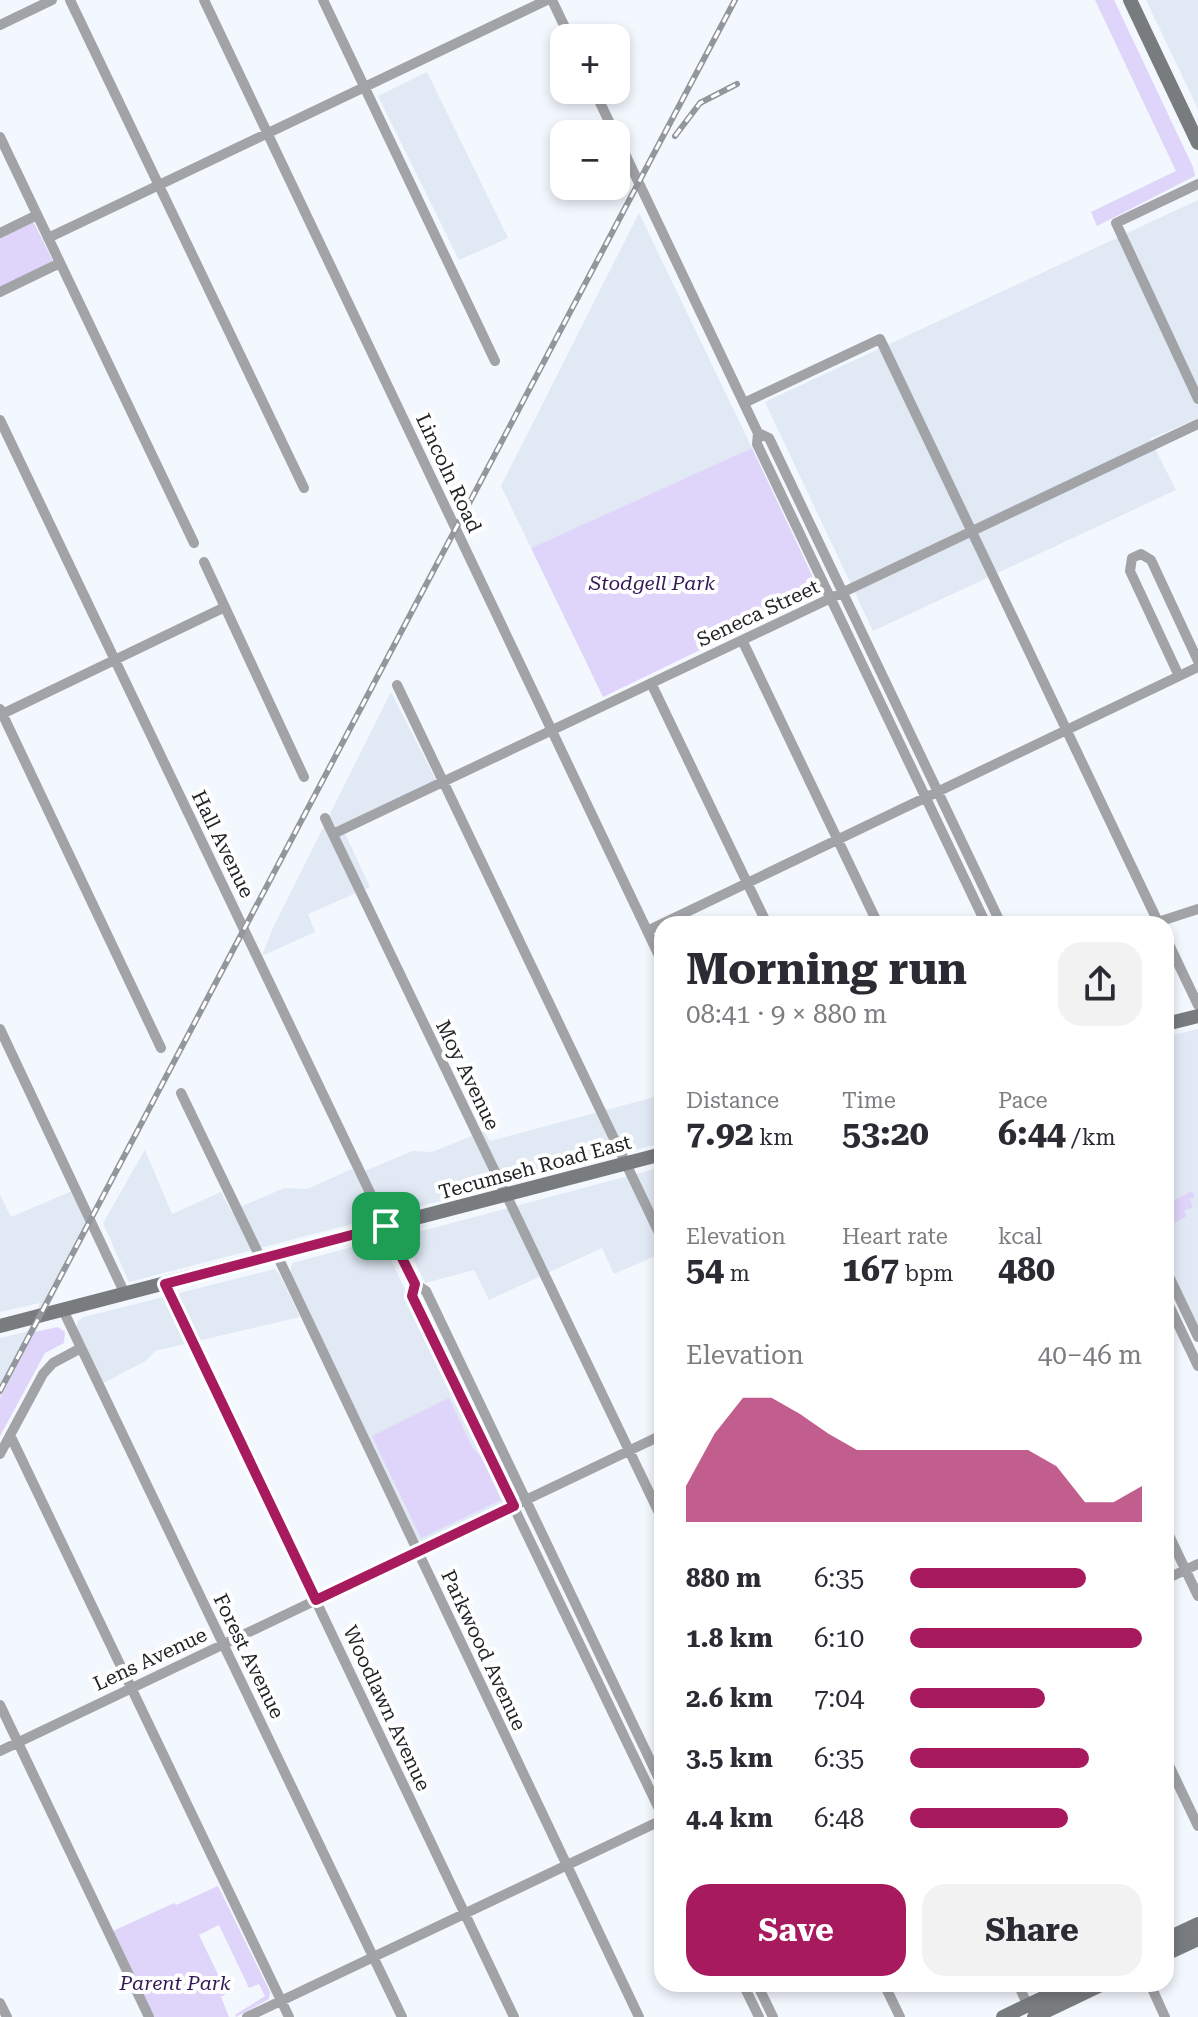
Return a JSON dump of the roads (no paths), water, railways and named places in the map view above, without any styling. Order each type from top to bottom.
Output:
[{"type":"main road","points":[[1130,0],[1198,143]]},
{"type":"main road","points":[[1174,1022],[1198,1016]]},
{"type":"main road","name":"Tecumseh Road East","points":[[0,1326],[654,1156]]},
{"type":"main road","points":[[1174,1935],[1198,1924]]},
{"type":"main road","points":[[1174,1950],[1198,1939]]},
{"type":"main road","points":[[1032,2013],[1061,1992]]},
{"type":"main road","points":[[1003,2017],[1032,2013],[1083,1992]]},
{"type":"street","points":[[0,25],[52,0]]},
{"type":"street","points":[[70,0],[304,488]]},
{"type":"street","name":"Lincoln Road","points":[[204,0],[654,945]]},
{"type":"street","points":[[323,0],[495,361]]},
{"type":"street","points":[[48,238],[549,0],[562,24]]},
{"type":"street","points":[[0,137],[194,543]]},
{"type":"street","points":[[630,164],[758,433],[757,444],[982,916]]},
{"type":"street","points":[[1198,184],[1116,223],[1198,399]]},
{"type":"street","points":[[0,233],[37,215]]},
{"type":"street","points":[[0,292],[60,263]]},
{"type":"street","points":[[744,403],[880,339],[1156,916]]},
{"type":"street","name":"Hall Avenue","points":[[0,420],[386,1226],[415,1284],[426,1291],[654,1768]]},
{"type":"street","name":"Seneca Street","points":[[333,834],[1198,424]]},
{"type":"street","points":[[758,433],[769,438],[997,916]]},
{"type":"street","points":[[678,916],[1179,676],[1198,664],[1151,560],[1141,554],[1136,555],[1132,558],[1130,571],[1179,676]]},
{"type":"street","points":[[204,562],[304,777]]},
{"type":"street","points":[[161,1048],[1,713],[225,607]]},
{"type":"street","points":[[742,640],[874,916]]},
{"type":"street","points":[[651,683],[763,916]]},
{"type":"street","points":[[397,685],[654,1222]]},
{"type":"street","name":"Moy Avenue","points":[[325,818],[654,1503]]},
{"type":"street","points":[[972,895],[984,889]]},
{"type":"street","points":[[1174,918],[1198,909]]},
{"type":"street","points":[[647,931],[654,928]]},
{"type":"street","points":[[1174,955],[1198,1005]]},
{"type":"street","points":[[0,1029],[125,1294]]},
{"type":"street","points":[[181,1093],[261,1259]]},
{"type":"street","name":"Parkwood Avenue","points":[[277,1255],[639,2017]]},
{"type":"street","name":"Woodlawn Avenue","points":[[165,1284],[514,2017]]},
{"type":"street","name":"Hall Avenue","points":[[415,1284],[412,1296],[654,1800]]},
{"type":"street","points":[[1174,1287],[1198,1337]]},
{"type":"street","name":"Forest Avenue","points":[[63,1310],[402,2017]]},
{"type":"street","points":[[1174,1316],[1198,1366]]},
{"type":"street","points":[[0,1454],[43,1374],[53,1363],[81,1348]]},
{"type":"street","points":[[10,1435],[289,2017]]},
{"type":"street","name":"Lens Avenue","points":[[0,1751],[654,1439]]},
{"type":"street","points":[[1174,1546],[1198,1596]]},
{"type":"street","points":[[1174,1575],[1198,1564]]},
{"type":"street","points":[[0,1705],[149,2017]]},
{"type":"street","points":[[1174,1776],[1198,1826]]},
{"type":"street","points":[[247,2017],[654,1821]]},
{"type":"street","points":[[747,1992],[759,2017]]},
{"type":"street","points":[[761,1992],[773,2017]]},
{"type":"street","points":[[888,1992],[900,2017]]},
{"type":"street","points":[[1022,1992],[1032,2013]]},
{"type":"street","points":[[1154,1992],[1165,2017]]},
{"type":"street","points":[[0,2003],[7,2017]]},
{"type":"railway","points":[[0,1391],[735,0]]},
{"type":"railway","points":[[675,136],[700,103],[737,84]]},
{"type":"park label","name":"Stodgell Park","points":[[652,583]]},
{"type":"park label","name":"Parent Park","points":[[175,1983]]}]
